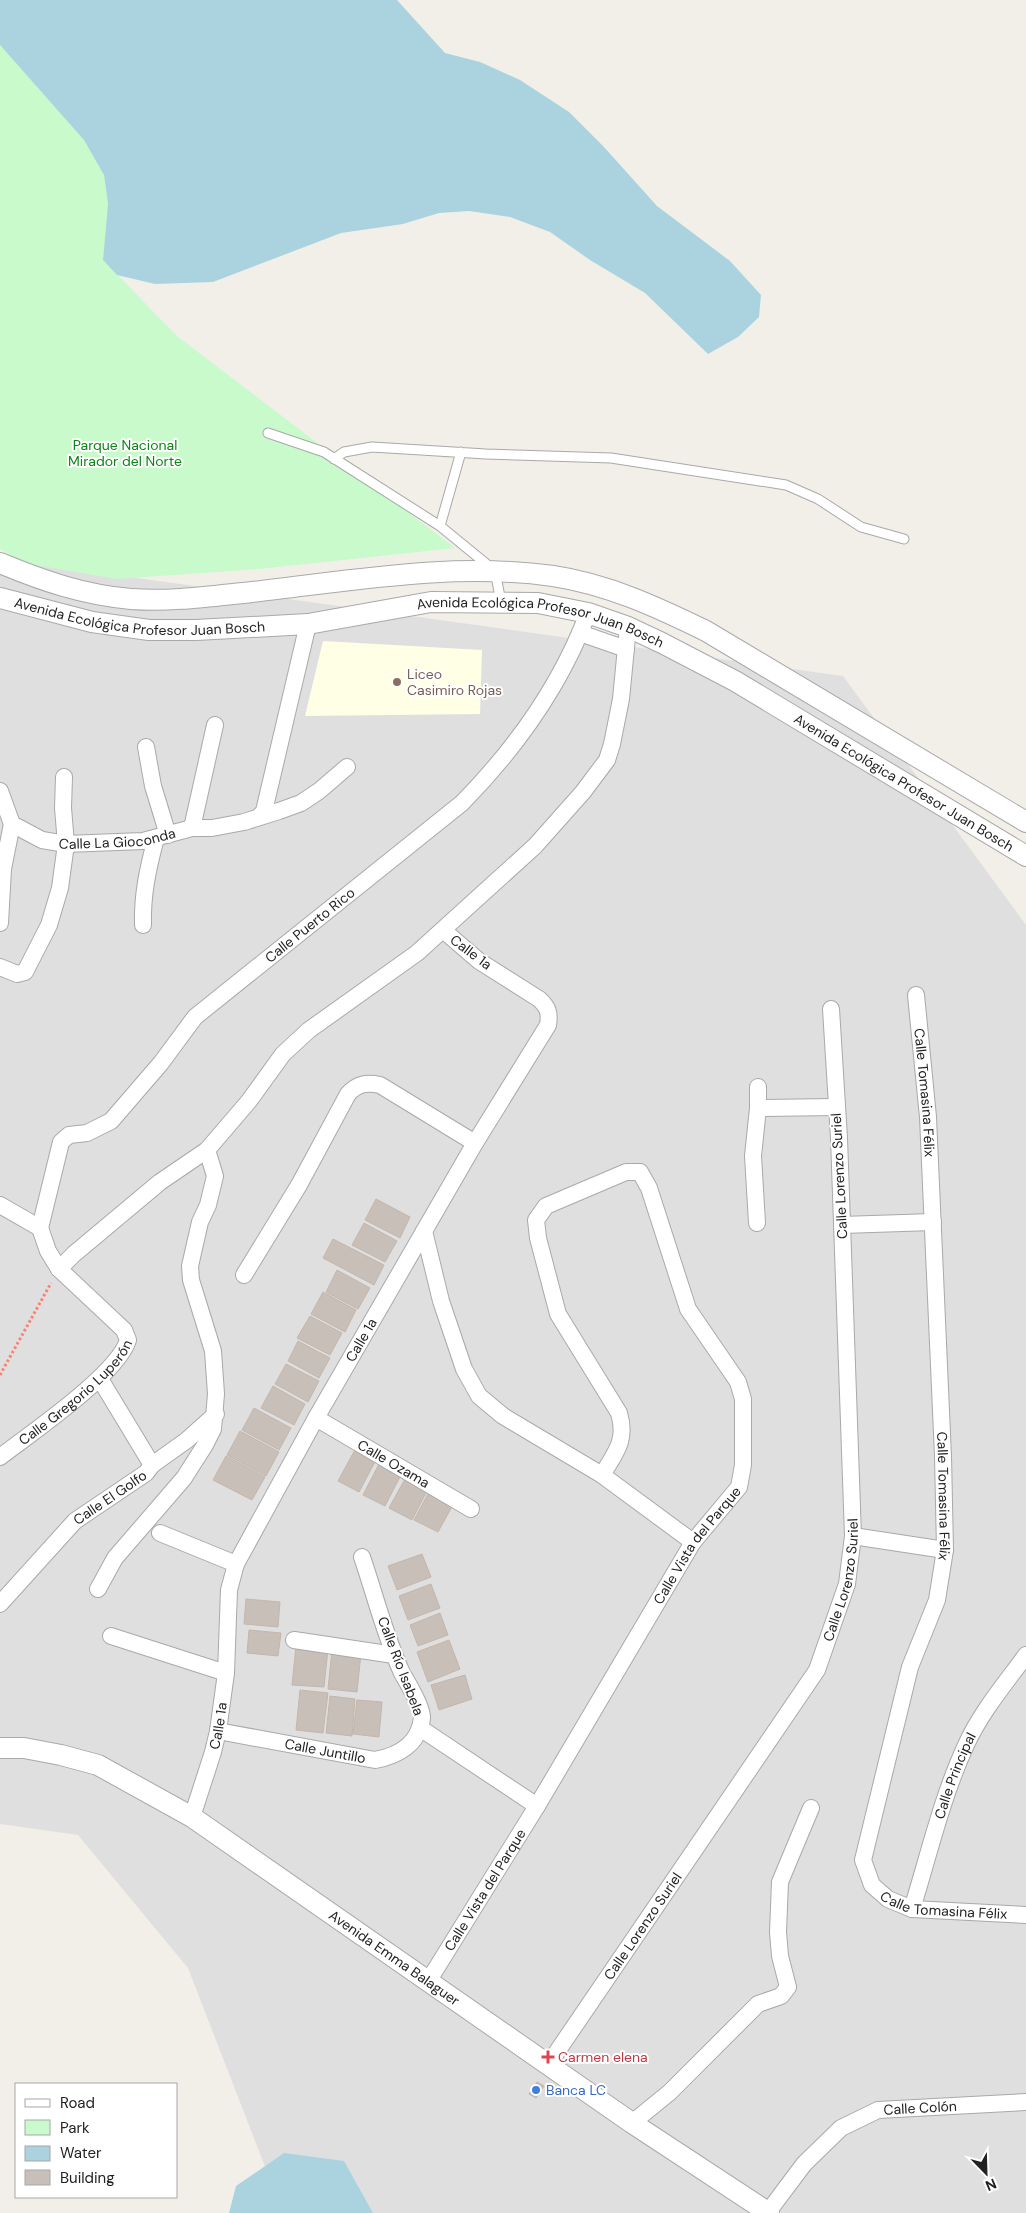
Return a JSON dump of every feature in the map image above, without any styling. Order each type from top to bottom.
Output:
[{"type":"street","name":"Avenida Ecológica Profesor Juan Bosch","points":[[0,563],[46,582],[86,592],[132,599],[186,599],[436,572],[495,572],[554,576],[607,589],[654,605],[706,630],[1026,822]]},
{"type":"street","name":"Avenida Ecológica Profesor Juan Bosch","points":[[0,598],[92,622],[149,630],[196,630],[308,624],[431,602],[538,603],[588,613],[628,627],[735,681],[1026,856]]},
{"type":"street","name":"Calle Puerto Rico","points":[[40,1228],[61,1142],[69,1135],[86,1133],[111,1121],[161,1063],[195,1017],[462,803],[493,771],[556,684],[588,613]]},
{"type":"street","points":[[259,817],[264,812],[308,624]]},
{"type":"street","points":[[59,1269],[74,1254],[160,1182],[207,1150],[249,1101],[282,1054],[309,1030],[417,953],[535,846],[596,776],[607,760],[617,726],[628,627]]},
{"type":"street","points":[[580,633],[626,649]]},
{"type":"street","points":[[192,828],[214,725]]},
{"type":"street","points":[[143,926],[142,906],[146,876],[162,836],[146,747]]},
{"type":"street","name":"Calle La Gioconda","points":[[12,824],[42,840],[66,844],[134,842],[192,828],[212,828],[259,817],[301,803],[319,791],[346,767]]},
{"type":"street","points":[[0,968],[17,974],[25,972],[49,925],[60,888],[66,844],[63,808],[64,777]]},
{"type":"street","points":[[0,791],[12,824],[3,870],[0,922]]},
{"type":"street","name":"Calle 1a","points":[[192,1817],[218,1731],[226,1673],[229,1590],[236,1564],[316,1418],[424,1231],[475,1143],[548,1025],[549,1011],[546,1005],[530,992],[479,961],[443,930]]},
{"type":"street","name":"Calle Tomasina Félix","points":[[916,995],[928,1117],[943,1456],[945,1550],[937,1600],[910,1666],[863,1860],[872,1884],[888,1899],[912,1909],[1026,1915]]},
{"type":"street","name":"Calle Lorenzo Suriel","points":[[548,2065],[817,1670],[847,1584],[853,1536],[842,1224],[831,1009]]},
{"type":"street","points":[[244,1275],[299,1185],[353,1088],[362,1084],[380,1085],[475,1143]]},
{"type":"street","points":[[757,1222],[753,1156],[758,1108],[758,1087]]},
{"type":"street","points":[[758,1108],[836,1107]]},
{"type":"street","points":[[98,1589],[115,1558],[184,1478],[205,1445],[213,1428],[216,1414],[214,1351],[191,1280],[190,1266],[200,1222],[208,1205],[215,1176],[207,1150]]},
{"type":"street","name":"Calle Vista del Parque","points":[[429,1980],[536,1806],[693,1542],[739,1487],[743,1465],[743,1399],[738,1382],[688,1309],[649,1188],[640,1172],[626,1172],[546,1206],[536,1220],[538,1238],[558,1314],[619,1413],[623,1427],[620,1444],[602,1475]]},
{"type":"street","points":[[0,1205],[40,1228]]},
{"type":"street","points":[[842,1224],[933,1222]]},
{"type":"street","name":"Calle Gregorio Luperón","points":[[0,1457],[100,1379],[126,1347],[128,1340],[124,1330],[59,1269],[48,1251],[40,1228]]},
{"type":"street","points":[[424,1231],[444,1309],[464,1369],[478,1396],[503,1416],[602,1475],[693,1542]]},
{"type":"street","name":"Calle El Golfo","points":[[0,1604],[75,1521],[146,1472],[152,1465],[100,1379]]},
{"type":"street","points":[[152,1465],[187,1440],[216,1414]]},
{"type":"street","name":"Calle Ozama","points":[[316,1418],[471,1509]]},
{"type":"street","points":[[160,1533],[236,1564]]},
{"type":"street","points":[[853,1536],[945,1550]]},
{"type":"street","name":"Calle Río Isabela","points":[[362,1557],[394,1655],[422,1715],[420,1728],[536,1806]]},
{"type":"street","points":[[111,1636],[226,1673]]},
{"type":"street","points":[[294,1640],[394,1655]]},
{"type":"street","name":"Calle Principal","points":[[912,1909],[935,1832],[966,1744],[987,1708],[1026,1655]]},
{"type":"street","name":"Calle Juntillo","points":[[218,1731],[375,1760],[392,1757],[410,1745],[420,1728]]},
{"type":"street","name":"Avenida Emma Balaguer","points":[[0,1748],[24,1748],[60,1755],[98,1766],[192,1817],[632,2123],[768,2212]]},
{"type":"street","points":[[632,2123],[670,2092],[758,2004],[781,1996],[788,1988],[780,1956],[778,1932],[780,1882],[811,1808]]},
{"type":"street","name":"Calle Colón","points":[[768,2212],[804,2164],[841,2128],[878,2110],[1026,2102]]},
{"type":"lane","points":[[268,433],[324,452],[440,526],[495,572],[502,602]]},
{"type":"lane","points":[[334,459],[344,452],[372,447],[611,458],[786,485],[818,499],[861,527],[904,540]]},
{"type":"lane","points":[[440,526],[461,452]]},
{"type":"path","points":[[0,1375],[59,1269]]},
{"type":"shaded area","points":[[0,559],[843,676],[1026,925],[1026,2213],[283,2213],[188,1968],[78,1835],[0,1824]]},
{"type":"shaded area","name":"Liceo Casimiro Rojas","points":[[323,641],[482,650],[480,714],[305,716]]},
{"type":"green space","name":"Parque Nacional Mirador del Norte","points":[[0,45],[85,140],[104,175],[108,204],[103,260],[177,336],[455,548],[259,569],[117,579],[24,563],[0,549]]},
{"type":"water","points":[[0,0],[397,0],[445,53],[480,62],[520,80],[569,112],[604,147],[657,206],[730,261],[761,295],[759,317],[738,337],[708,354],[645,293],[590,260],[550,232],[510,217],[469,211],[439,213],[403,224],[341,233],[213,282],[155,284],[117,275],[103,260],[108,204],[104,175],[84,140],[0,45]]},
{"type":"water","points":[[284,2153],[344,2161],[373,2213],[229,2213],[236,2186]]},
{"type":"building","points":[[376,1199],[410,1217],[400,1238],[365,1220]]},
{"type":"building","points":[[364,1223],[397,1241],[385,1262],[352,1245]]},
{"type":"building","points":[[333,1239],[384,1265],[374,1285],[323,1258]]},
{"type":"building","points":[[337,1270],[370,1288],[358,1309],[326,1292]]},
{"type":"building","points":[[323,1292],[356,1310],[345,1332],[311,1314]]},
{"type":"building","points":[[310,1316],[342,1333],[330,1355],[297,1338]]},
{"type":"building","points":[[298,1341],[330,1358],[319,1378],[288,1361]]},
{"type":"building","points":[[286,1364],[319,1381],[308,1402],[275,1384]]},
{"type":"building","points":[[273,1386],[305,1404],[294,1425],[261,1408]]},
{"type":"building","points":[[254,1408],[291,1428],[279,1450],[242,1430]]},
{"type":"building","points":[[240,1431],[279,1452],[266,1476],[227,1455]]},
{"type":"building","points":[[356,1448],[377,1458],[359,1492],[338,1481]]},
{"type":"building","points":[[226,1456],[265,1477],[252,1500],[213,1480]]},
{"type":"building","points":[[380,1462],[402,1473],[385,1506],[363,1495]]},
{"type":"building","points":[[406,1477],[428,1489],[412,1520],[389,1508]]},
{"type":"building","points":[[430,1490],[454,1503],[438,1532],[414,1520]]},
{"type":"building","points":[[422,1554],[431,1577],[397,1590],[388,1566]]},
{"type":"building","points":[[431,1584],[440,1608],[408,1620],[399,1596]]},
{"type":"building","points":[[246,1599],[280,1602],[278,1627],[244,1624]]},
{"type":"building","points":[[440,1613],[448,1635],[418,1646],[410,1625]]},
{"type":"building","points":[[249,1630],[281,1633],[278,1656],[247,1653]]},
{"type":"building","points":[[449,1640],[460,1669],[428,1682],[417,1652]]},
{"type":"building","points":[[296,1646],[328,1649],[324,1687],[292,1685]]},
{"type":"building","points":[[332,1650],[361,1653],[357,1692],[328,1689]]},
{"type":"building","points":[[465,1675],[472,1699],[439,1710],[431,1685]]},
{"type":"building","points":[[300,1690],[328,1693],[323,1733],[296,1730]]},
{"type":"building","points":[[330,1696],[355,1699],[352,1736],[326,1733]]},
{"type":"building","points":[[357,1700],[382,1702],[379,1737],[353,1734]]},
{"type":"building","name":"Banca LC","points":[[537,2082],[544,2086],[536,2098],[529,2094]]},
{"type":"place","name":"Liceo Casimiro Rojas","points":[[397,682]]},
{"type":"place","name":"Carmen elena","points":[[548,2057]]},
{"type":"place","name":"Banca LC","points":[[536,2090]]}]
